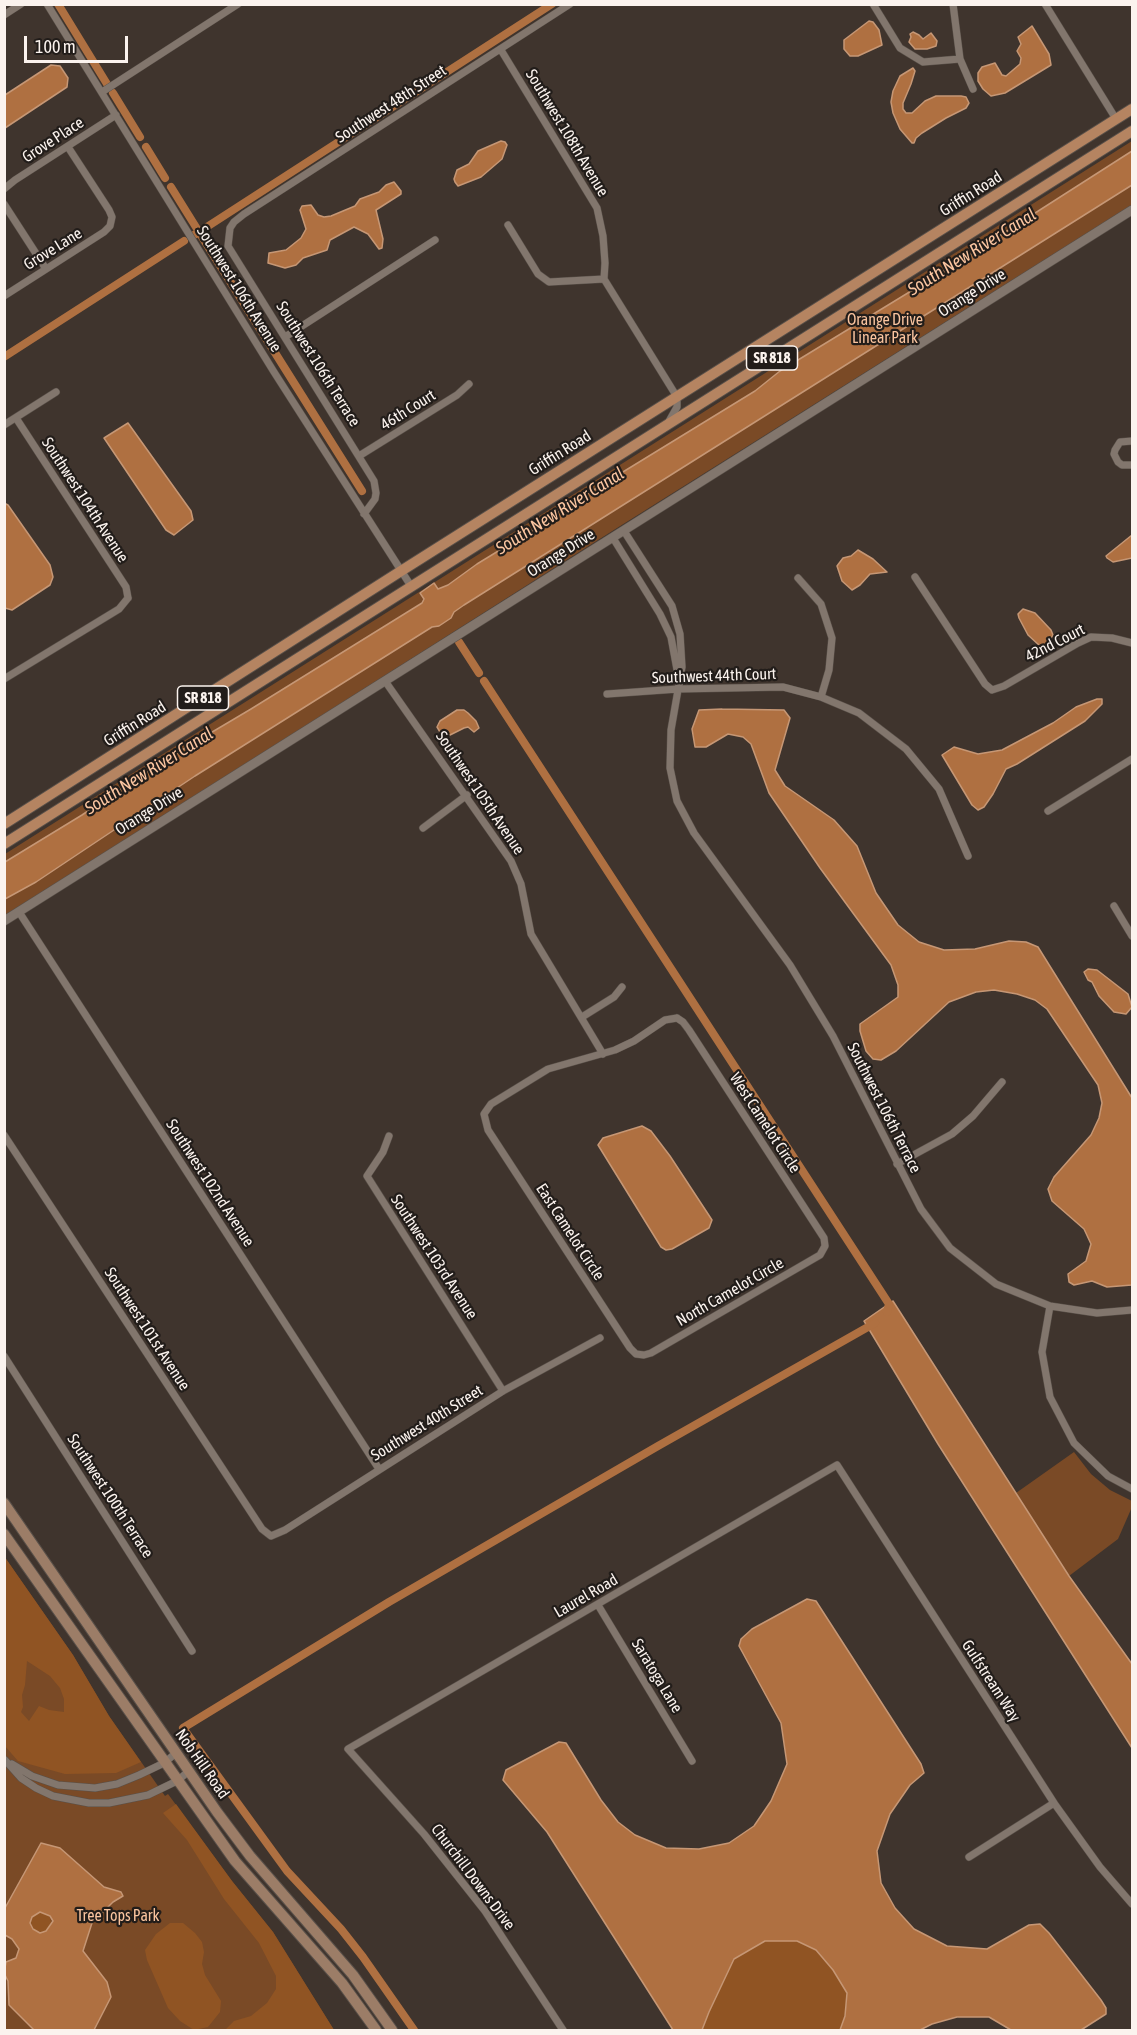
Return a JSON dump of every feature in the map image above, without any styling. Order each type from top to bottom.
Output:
[{"type":"main road","name":"Griffin Road","points":[[4,824],[1132,109]]},
{"type":"main road","name":"Griffin Road","points":[[6,843],[1132,131]]},
{"type":"main road","points":[[68,804],[70,791],[78,778]]},
{"type":"main road","points":[[6,843],[29,819],[29,809]]},
{"type":"main road","name":"Nob Hill Road","points":[[4,1503],[176,1753],[250,1856],[346,1966],[392,2031]]},
{"type":"main road","name":"Nob Hill Road","points":[[4,1534],[235,1861],[342,1983],[376,2031]]},
{"type":"street","points":[[4,15],[21,4]]},
{"type":"street","name":"Southwest 106th Avenue","points":[[47,4],[411,586]]},
{"type":"street","points":[[102,92],[238,4]]},
{"type":"street","name":"Southwest 48th Street","points":[[230,228],[244,214],[570,4]]},
{"type":"street","points":[[873,4],[900,48],[922,62],[960,59]]},
{"type":"street","points":[[953,4],[960,59],[973,88]]},
{"type":"street","points":[[1045,4],[1116,119]]},
{"type":"street","name":"Southwest 108th Avenue","points":[[501,50],[597,208],[603,236],[604,279]]},
{"type":"street","name":"Grove Place","points":[[4,189],[116,115]]},
{"type":"street","name":"Grove Lane","points":[[4,296],[104,232],[111,220],[109,210],[68,147]]},
{"type":"street","points":[[4,204],[46,268]]},
{"type":"street","name":"Orange Drive","points":[[4,921],[1132,210]]},
{"type":"street","points":[[508,225],[538,274],[549,282],[604,279],[677,397],[677,407],[666,425]]},
{"type":"street","name":"Southwest 106th Terrace","points":[[230,228],[228,246],[376,487],[375,499],[364,514]]},
{"type":"street","points":[[285,337],[435,240]]},
{"type":"street","name":"46th Court","points":[[359,456],[469,384]]},
{"type":"street","points":[[4,425],[56,392]]},
{"type":"street","name":"Southwest 104th Avenue","points":[[4,679],[119,609],[131,598],[16,418]]},
{"type":"street","points":[[1132,441],[1120,442],[1114,454],[1122,465],[1132,465]]},
{"type":"street","name":"Southwest 106th Terrace","points":[[624,531],[672,606],[680,634],[682,655],[671,730],[670,768],[677,801],[694,833],[790,965],[833,1036],[921,1209],[950,1248],[996,1284],[1050,1306],[1097,1313],[1132,1310]]},
{"type":"street","name":"Southwest 106th Terrace","points":[[613,538],[651,598],[667,630],[674,650],[679,680]]},
{"type":"street","name":"42nd Court","points":[[915,577],[985,684],[992,690],[1004,686],[1091,637],[1112,638],[1132,643]]},
{"type":"street","points":[[798,578],[821,604],[832,638],[829,670],[821,697]]},
{"type":"street","name":"Southwest 105th Avenue","points":[[385,681],[511,861],[521,884],[531,934],[603,1054]]},
{"type":"street","name":"Southwest 44th Court","points":[[607,694],[678,689],[783,687],[821,697],[859,713],[906,748],[939,789],[968,856]]},
{"type":"street","points":[[1048,812],[1132,759]]},
{"type":"street","points":[[423,828],[466,795]]},
{"type":"street","points":[[1114,906],[1132,936]]},
{"type":"street","name":"Southwest 102nd Avenue","points":[[19,912],[379,1469]]},
{"type":"street","points":[[582,1017],[614,997],[622,987]]},
{"type":"street","name":"West Camelot Circle","points":[[603,1054],[634,1041],[665,1020],[677,1018],[689,1030],[824,1238],[825,1246]]},
{"type":"street","name":"East Camelot Circle","points":[[603,1054],[548,1068],[491,1104],[484,1114],[488,1130],[630,1348],[636,1354],[644,1355]]},
{"type":"street","points":[[897,1164],[952,1134],[973,1116],[1002,1082]]},
{"type":"street","name":"Southwest 101st Avenue","points":[[4,1135],[262,1529],[271,1536]]},
{"type":"street","name":"Southwest 103rd Avenue","points":[[389,1136],[383,1152],[367,1176],[369,1181],[503,1390]]},
{"type":"street","name":"North Camelot Circle","points":[[644,1355],[820,1255],[825,1246]]},
{"type":"street","points":[[1050,1306],[1042,1352],[1050,1397],[1074,1443],[1108,1476],[1132,1489]]},
{"type":"street","name":"Southwest 40th Street","points":[[271,1536],[285,1530],[503,1390],[600,1338]]},
{"type":"street","name":"Southwest 100th Terrace","points":[[4,1356],[192,1651]]},
{"type":"street","name":"Laurel Road","points":[[348,1749],[837,1465]]},
{"type":"street","name":"Gulfstream Way","points":[[837,1465],[1053,1803],[1100,1867],[1132,1904]]},
{"type":"street","name":"Saratoga Lane","points":[[598,1605],[692,1761]]},
{"type":"street","name":"Churchill Downs Drive","points":[[348,1749],[424,1834],[486,1911],[563,2031]]},
{"type":"street","points":[[176,1753],[164,1763],[117,1784],[84,1788],[58,1785],[32,1776],[5,1760],[21,1778],[36,1788],[70,1801],[109,1803],[148,1795],[189,1771]]},
{"type":"street","points":[[969,1857],[1053,1803]]},
{"type":"green space","name":"Orange Drive Linear Park","points":[[1132,141],[1132,205],[617,528],[5,917],[5,854]]},
{"type":"green space","points":[[1074,1452],[1091,1474],[1110,1490],[1132,1501],[1132,1507],[1118,1539],[1069,1576],[1016,1493]]},
{"type":"green space","name":"Tree Tops Park","points":[[4,1556],[73,1655],[109,1716],[165,1796],[168,1794],[273,1932],[334,2030],[5,2030]]},
{"type":"shaded area","points":[[4,1556],[73,1655],[109,1716],[141,1762],[116,1773],[65,1774],[18,1761],[5,1746]],"holes":[[[27,1661],[50,1676],[60,1688],[64,1699],[64,1712],[39,1706],[29,1721],[21,1712]]]},
{"type":"shaded area","points":[[176,1804],[232,1881],[273,1932],[334,2030],[225,2030],[234,2021],[251,2016],[267,2003],[276,1989],[276,1976],[259,1943],[224,1899],[187,1840],[163,1813]]},
{"type":"shaded area","points":[[41,1912],[48,1915],[51,1922],[48,1929],[41,1932],[34,1929],[31,1922],[34,1915]]},
{"type":"shaded area","points":[[170,1923],[183,1923],[202,1942],[204,1952],[202,1964],[205,1975],[221,2001],[220,2012],[208,2027],[194,2030],[180,2021],[168,2008],[147,1960],[145,1950],[156,1934]]},
{"type":"shaded area","points":[[765,1941],[797,1941],[816,1950],[833,1970],[847,1993],[845,2016],[840,2030],[702,2030],[734,1959]]},
{"type":"water","points":[[869,21],[873,22],[879,30],[882,45],[858,56],[850,56],[844,49],[844,40]]},
{"type":"water","points":[[1032,26],[1049,54],[1051,65],[1005,93],[991,96],[978,81],[978,73],[982,67],[995,63],[1002,75],[1006,76],[1020,64],[1021,58],[1017,51],[1021,44],[1018,37]]},
{"type":"water","points":[[913,32],[923,39],[931,33],[937,41],[936,46],[915,49],[909,42],[910,34]]},
{"type":"water","points":[[51,65],[60,66],[68,78],[67,87],[5,128],[5,95]]},
{"type":"water","points":[[913,68],[915,71],[903,103],[906,113],[912,113],[925,101],[936,96],[966,97],[969,103],[966,108],[922,133],[912,143],[900,129],[891,102],[900,76]]},
{"type":"water","points":[[501,141],[507,145],[502,159],[481,177],[458,186],[454,179],[457,170],[469,164],[478,151]]},
{"type":"water","name":"South New River Canal","points":[[1132,151],[1132,185],[464,605],[439,626],[432,627],[195,776],[36,882],[5,899],[5,862],[165,760],[422,603],[424,599],[420,593],[434,583],[438,589],[448,585],[477,564],[549,520],[556,513],[755,391],[780,371],[957,263]]},
{"type":"water","points":[[394,182],[401,194],[376,210],[383,239],[382,248],[379,249],[368,234],[354,227],[330,240],[327,250],[303,258],[296,265],[285,268],[268,263],[269,253],[286,250],[301,238],[306,229],[300,210],[302,206],[311,205],[318,215],[331,216],[355,206],[360,199],[379,192],[386,185]]},
{"type":"water","points":[[128,423],[191,511],[193,520],[174,535],[166,530],[104,438]]},
{"type":"water","points":[[4,503],[8,505],[50,565],[53,577],[50,585],[12,610],[5,608]]},
{"type":"water","points":[[1132,535],[1132,558],[1113,562],[1107,558],[1106,556]]},
{"type":"water","points":[[858,550],[873,559],[887,572],[870,574],[852,590],[842,581],[837,566],[843,558],[851,556]]},
{"type":"water","points":[[1023,609],[1035,613],[1051,630],[1053,635],[1048,644],[1040,646],[1028,635],[1018,614]]},
{"type":"water","points":[[1102,699],[1102,704],[1085,721],[1006,769],[993,794],[984,807],[978,810],[972,805],[942,755],[954,747],[978,754],[1002,750],[1053,723],[1076,707]]},
{"type":"water","points":[[457,710],[464,710],[468,713],[479,728],[474,732],[468,727],[450,735],[440,732],[437,727],[440,721]]},
{"type":"water","points":[[699,710],[784,710],[790,718],[775,770],[785,786],[834,820],[857,846],[876,893],[898,925],[919,942],[944,950],[975,949],[1009,941],[1026,942],[1038,947],[1132,1098],[1132,1285],[1107,1287],[1092,1281],[1074,1285],[1069,1282],[1068,1274],[1086,1261],[1091,1244],[1084,1229],[1052,1201],[1048,1189],[1054,1177],[1091,1135],[1099,1118],[1102,1103],[1098,1085],[1047,1009],[1035,1000],[1017,994],[994,990],[976,992],[949,1002],[896,1051],[881,1060],[873,1059],[866,1051],[860,1024],[898,997],[898,985],[891,965],[769,793],[751,744],[743,737],[728,734],[706,747],[695,747],[692,729]]},
{"type":"water","points":[[1088,969],[1097,970],[1128,994],[1132,1007],[1126,1014],[1114,1012],[1099,996],[1084,972]]},
{"type":"water","points":[[642,1126],[651,1131],[670,1156],[712,1220],[709,1228],[672,1249],[666,1250],[661,1247],[598,1145],[603,1138]]},
{"type":"water","points":[[893,1301],[1069,1576],[1132,1664],[1132,1748],[938,1444],[864,1321]]},
{"type":"water","points":[[807,1599],[816,1601],[921,1764],[924,1773],[910,1785],[890,1814],[877,1851],[881,1883],[895,1908],[914,1929],[947,1946],[987,1949],[1029,1925],[1040,1924],[1101,2000],[1106,2008],[1106,2014],[1081,2030],[1011,2030],[989,2017],[957,2017],[920,2030],[840,2030],[845,2016],[847,1993],[833,1970],[816,1950],[797,1941],[765,1941],[734,1959],[702,2030],[673,2030],[547,1832],[503,1780],[506,1770],[559,1742],[566,1743],[601,1800],[618,1822],[635,1835],[666,1848],[699,1849],[729,1843],[754,1826],[771,1801],[787,1764],[781,1723],[739,1646],[741,1639],[752,1629]]},
{"type":"water","points":[[41,1843],[60,1848],[104,1887],[121,1892],[123,1896],[113,1902],[92,1923],[83,1951],[107,1982],[111,1997],[94,2030],[34,2030],[9,2005],[8,1981],[5,1975],[6,1962],[16,1958],[19,1949],[12,1939],[5,1935],[5,1908]],"holes":[[[40,1912],[50,1916],[53,1921],[46,1931],[40,1933],[33,1929],[30,1923],[32,1917]]]},
{"type":"waterway","points":[[58,4],[107,84]]},
{"type":"waterway","points":[[362,491],[199,232],[552,4]]},
{"type":"waterway","points":[[113,93],[140,137]]},
{"type":"waterway","points":[[146,147],[165,178]]},
{"type":"waterway","points":[[171,187],[199,232],[194,235]]},
{"type":"waterway","points":[[4,357],[184,241]]},
{"type":"waterway","points":[[459,642],[479,673]]},
{"type":"waterway","points":[[484,681],[889,1304],[887,1312]]},
{"type":"waterway","points":[[414,2030],[341,1929],[287,1871],[183,1728],[389,1602],[875,1323]]}]
